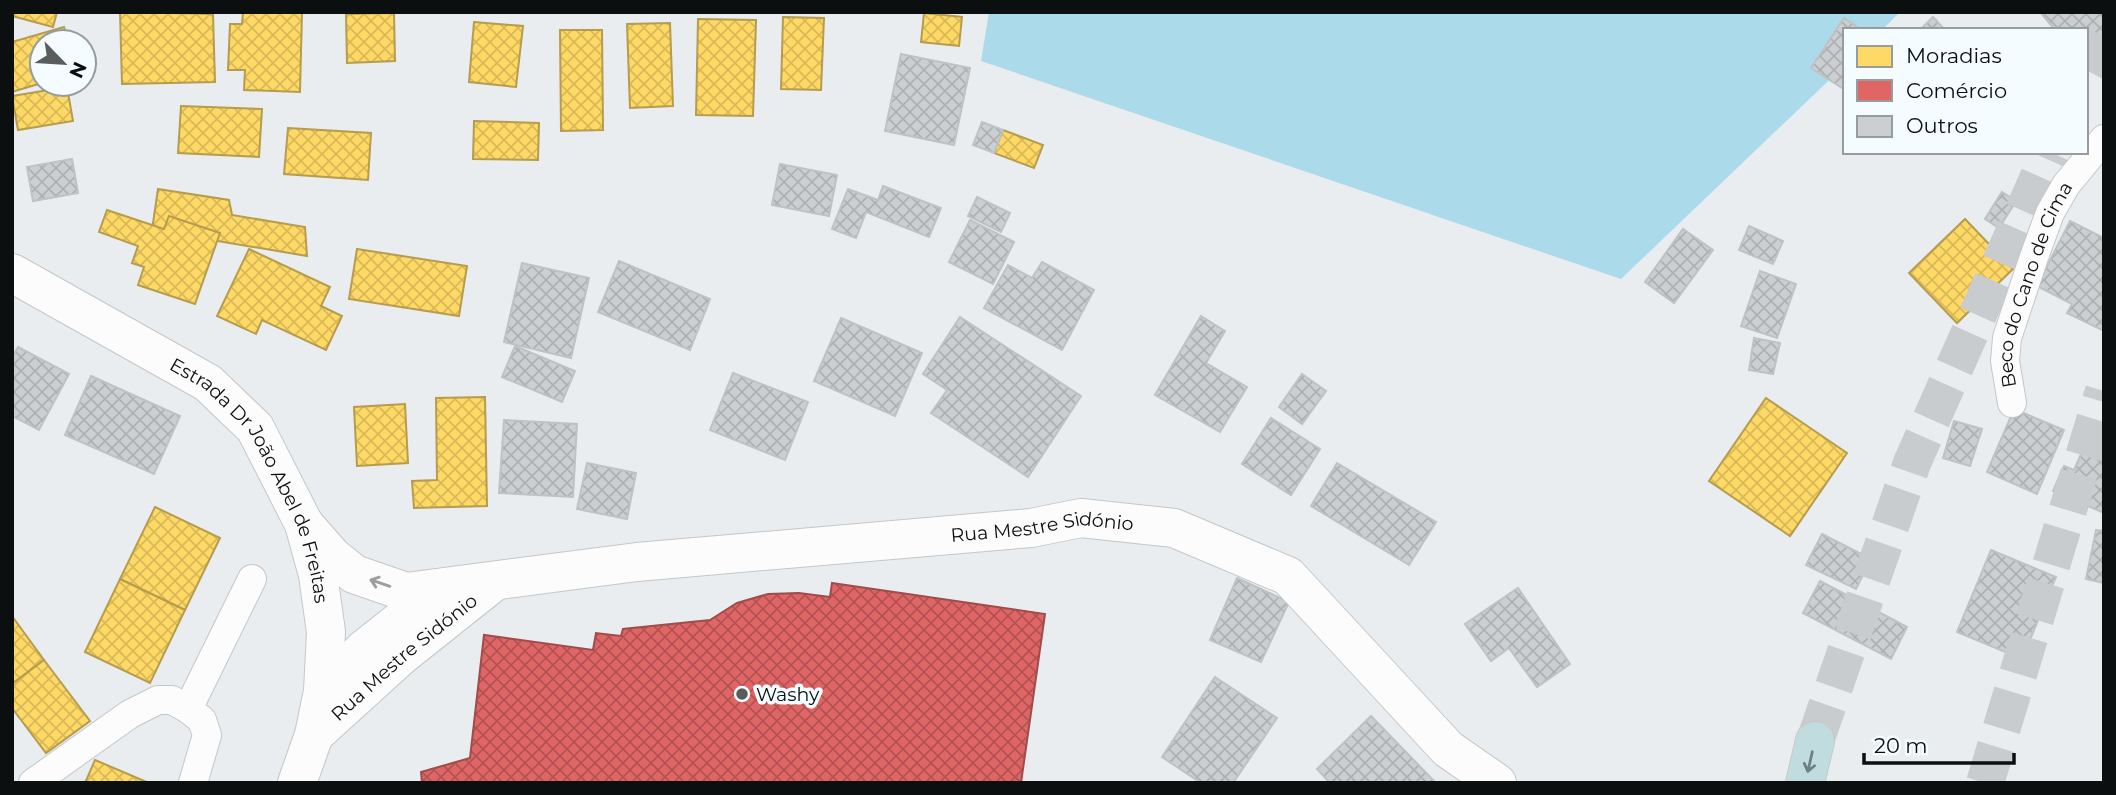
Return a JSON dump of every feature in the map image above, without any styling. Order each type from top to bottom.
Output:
[{"type":"highway","points":[[1805,783],[1815,741]]},
{"type":"street","name":"Estrada Dr João Abel de Freitas","points":[[12,273],[208,383],[254,428],[283,479],[304,524],[318,575],[326,632],[324,691],[314,735],[296,783]]},
{"type":"street","name":"Rua Mestre Sidónio","points":[[304,524],[332,556],[354,574],[406,592],[637,562],[1031,528],[1081,518],[1174,528],[1288,576],[1448,749],[1497,783]]},
{"type":"street","name":"Rua Mestre Sidónio","points":[[324,691],[363,650],[406,616],[495,582]]},
{"type":"street","name":"Rua Mestre Sidónio","points":[[314,735],[401,656],[495,582]]},
{"type":"lane","name":"Beco do Cano de Cima","points":[[2012,403],[2005,362],[2007,338],[2034,257],[2050,213],[2066,185],[2104,139]]},
{"type":"lane","points":[[188,709],[252,579]]},
{"type":"lane","points":[[33,783],[130,714],[159,700],[173,700],[202,720],[207,735],[193,783]]},
{"type":"lane","points":[[12,768],[24,783]]},
{"type":"shaded area","points":[[989,12],[1900,12],[1884,28],[1843,28],[1843,67],[1621,279],[981,61]]},
{"type":"building: Moradias","points":[[12,12],[57,12],[53,27],[12,16]]},
{"type":"building: Moradias","points":[[120,12],[213,14],[215,82],[122,84]]},
{"type":"building: Moradias","points":[[243,12],[302,12],[300,92],[244,90],[245,70],[228,70],[230,24],[242,24]]},
{"type":"building: Moradias","points":[[394,13],[395,61],[347,63],[346,14]]},
{"type":"building: Moradias","points":[[924,13],[962,17],[959,46],[921,42]]},
{"type":"building: Moradias","points":[[783,17],[824,18],[821,90],[781,89]]},
{"type":"building: Moradias","points":[[698,19],[756,20],[753,116],[696,115]]},
{"type":"building: Moradias","points":[[474,22],[523,26],[516,87],[469,82]]},
{"type":"building: Moradias","points":[[670,23],[673,106],[630,108],[627,24]]},
{"type":"building: Moradias","points":[[560,30],[602,30],[603,130],[561,131]]},
{"type":"building: Moradias","points":[[28,37],[28,87],[12,92],[12,42]]},
{"type":"building: Moradias","points":[[28,93],[28,98],[69,98],[73,121],[18,130],[12,96]]},
{"type":"building: Moradias","points":[[181,106],[262,109],[259,157],[178,153]]},
{"type":"building: Moradias","points":[[474,121],[539,123],[538,160],[473,159]]},
{"type":"building: Moradias","points":[[288,128],[371,133],[368,180],[284,174]]},
{"type":"building: Moradias","points":[[1003,130],[1043,145],[1034,168],[994,153]]},
{"type":"building: Moradias","points":[[158,189],[229,200],[232,215],[305,227],[307,256],[152,230]]},
{"type":"building: Moradias","points":[[107,210],[164,229],[169,216],[220,233],[195,304],[138,285],[144,267],[132,263],[138,246],[99,232]]},
{"type":"building: Moradias","points":[[1965,219],[2013,269],[1957,323],[1909,273]]},
{"type":"building: Moradias","points":[[249,249],[330,287],[321,306],[342,316],[326,350],[262,320],[256,334],[217,316]]},
{"type":"building: Moradias","points":[[357,249],[467,266],[459,316],[349,299]]},
{"type":"building: Moradias","points":[[485,397],[487,506],[414,508],[412,481],[437,480],[436,398]]},
{"type":"building: Moradias","points":[[1766,398],[1847,453],[1790,536],[1709,481]]},
{"type":"building: Moradias","points":[[405,404],[408,463],[357,466],[354,407]]},
{"type":"building: Moradias","points":[[155,507],[220,538],[185,610],[120,579]]},
{"type":"building: Moradias","points":[[120,579],[185,610],[150,683],[85,652]]},
{"type":"building: Moradias","points":[[12,616],[44,660],[12,684]]},
{"type":"building: Moradias","points":[[44,660],[90,721],[46,753],[12,708],[12,684]]},
{"type":"building: Moradias","points":[[95,760],[149,783],[85,783]]},
{"type":"building: Comércio","points":[[832,583],[1045,614],[1021,783],[422,783],[421,772],[470,758],[484,635],[593,650],[596,633],[621,636],[623,629],[710,620],[737,603],[768,594],[799,593],[830,597]]},
{"type":"building: Outros","points":[[2040,12],[2104,12],[2104,60],[2094,70],[2088,64],[2088,28],[2053,28]]},
{"type":"building: Outros","points":[[1933,17],[1943,28],[1922,28]]},
{"type":"building: Outros","points":[[1844,18],[1859,28],[1843,28],[1843,89],[1811,68]]},
{"type":"building: Outros","points":[[901,54],[970,68],[954,145],[885,131]]},
{"type":"building: Outros","points":[[982,122],[1003,130],[994,153],[973,145]]},
{"type":"building: Outros","points":[[72,159],[78,193],[33,201],[27,167]]},
{"type":"building: Outros","points":[[780,164],[837,175],[829,216],[772,205]]},
{"type":"building: Outros","points":[[883,186],[941,208],[929,237],[866,212],[856,238],[832,229],[848,189],[878,200]]},
{"type":"building: Outros","points":[[2002,192],[2016,201],[1999,228],[1985,219]]},
{"type":"building: Outros","points":[[977,197],[1010,213],[1001,232],[968,216]]},
{"type":"building: Outros","points":[[970,220],[1014,242],[993,284],[949,262]]},
{"type":"building: Outros","points":[[2070,221],[2104,238],[2104,331],[2067,313],[2072,304],[2037,286]]},
{"type":"building: Outros","points":[[1749,226],[1783,241],[1773,264],[1739,250]]},
{"type":"building: Outros","points":[[1683,229],[1713,250],[1674,303],[1645,282]]},
{"type":"building: Outros","points":[[619,261],[710,299],[690,350],[598,312]]},
{"type":"building: Outros","points":[[1042,262],[1094,290],[1062,350],[984,308],[1008,265],[1032,278]]},
{"type":"building: Outros","points":[[522,263],[589,278],[571,358],[504,342]]},
{"type":"building: Outros","points":[[1760,271],[1796,284],[1777,338],[1741,326]]},
{"type":"building: Outros","points":[[1201,316],[1225,331],[1206,363],[1247,387],[1220,432],[1155,395]]},
{"type":"building: Outros","points":[[960,317],[1081,396],[1028,477],[931,413],[947,390],[923,374]]},
{"type":"building: Outros","points":[[841,318],[922,353],[895,416],[814,381]]},
{"type":"building: Outros","points":[[1754,338],[1780,343],[1773,374],[1749,370]]},
{"type":"building: Outros","points":[[515,346],[575,371],[562,402],[502,377]]},
{"type":"building: Outros","points":[[18,347],[69,374],[39,430],[12,416],[12,357]]},
{"type":"building: Outros","points":[[733,373],[808,402],[785,460],[710,430]]},
{"type":"building: Outros","points":[[1302,374],[1326,391],[1302,424],[1279,407]]},
{"type":"building: Outros","points":[[91,376],[180,416],[154,474],[65,435]]},
{"type":"building: Outros","points":[[2014,409],[2064,430],[2037,494],[1987,472]]},
{"type":"building: Outros","points":[[1271,418],[1320,449],[1291,495],[1242,464]]},
{"type":"building: Outros","points":[[504,420],[577,424],[573,497],[499,493]]},
{"type":"building: Outros","points":[[1954,421],[1982,429],[1970,466],[1943,458]]},
{"type":"building: Outros","points":[[2092,429],[2104,434],[2104,513],[2053,491],[2064,466],[2074,470]]},
{"type":"building: Outros","points":[[587,463],[636,473],[627,519],[577,509]]},
{"type":"building: Outros","points":[[1337,463],[1436,522],[1409,565],[1311,506]]},
{"type":"building: Outros","points":[[2096,530],[2104,531],[2104,583],[2086,579]]},
{"type":"building: Outros","points":[[1822,534],[1871,559],[1856,589],[1806,565]]},
{"type":"building: Outros","points":[[1991,550],[2056,577],[2022,659],[1957,632]]},
{"type":"building: Outros","points":[[1237,578],[1289,602],[1261,662],[1210,640]]},
{"type":"building: Outros","points":[[1820,581],[1907,627],[1891,659],[1803,613]]},
{"type":"building: Outros","points":[[1518,588],[1570,664],[1537,687],[1509,648],[1491,661],[1465,624]]},
{"type":"building: Outros","points":[[1215,677],[1277,718],[1233,783],[1201,783],[1162,757]]},
{"type":"building: Outros","points":[[1371,716],[1436,783],[1330,783],[1317,769]]},
{"type":"tunnel","points":[[2088,66],[2104,37]]},
{"type":"tunnel","points":[[1815,741],[1912,463],[2049,154]]},
{"type":"tunnel","points":[[1985,783],[2104,391]]},
{"type":"place","name":"Washy","points":[[742,694]]}]
